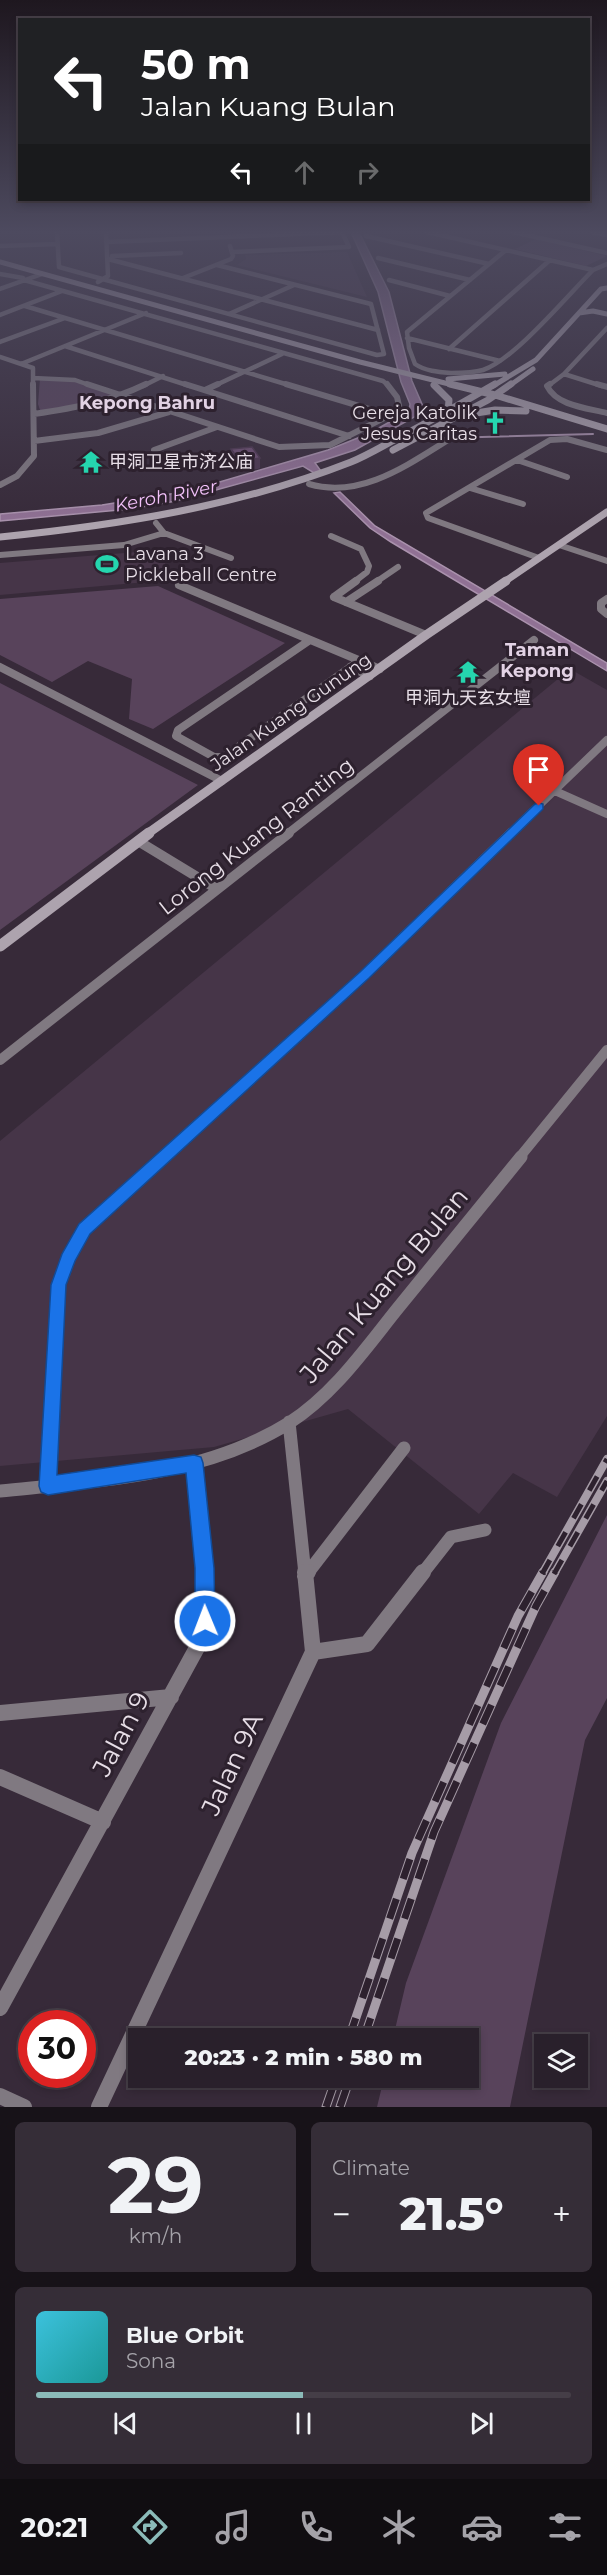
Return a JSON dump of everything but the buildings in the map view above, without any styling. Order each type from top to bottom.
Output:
[{"type":"main road","points":[[245,330],[423,379],[495,395],[607,429]]},
{"type":"main road","points":[[3,540],[148,518],[250,495],[353,461],[482,392],[544,353],[564,330]]},
{"type":"main road","points":[[3,540],[110,532],[156,523],[227,507],[359,467],[488,400],[546,359],[566,339]]},
{"type":"main road","points":[[423,379],[477,378],[499,375],[520,368]]},
{"type":"main road","points":[[521,387],[524,376]]},
{"type":"main road","points":[[423,379],[434,385],[607,435]]},
{"type":"main road","points":[[434,385],[450,400],[451,405],[448,412]]},
{"type":"main road","points":[[524,395],[535,407]]},
{"type":"main road","points":[[455,418],[485,411],[526,411]]},
{"type":"main road","name":"Jalan Kuang Gunung","points":[[0,946],[138,841],[426,635],[605,516]]},
{"type":"street","points":[[0,342],[32,330]]},
{"type":"street","points":[[21,364],[103,330]]},
{"type":"street","points":[[110,330],[390,415]]},
{"type":"street","points":[[33,378],[75,380],[279,447],[330,445],[400,410],[400,402],[391,386],[383,381],[200,330]]},
{"type":"street","points":[[289,330],[377,355],[384,354],[378,330]]},
{"type":"street","points":[[409,330],[407,338],[414,363],[431,370],[475,372],[500,361],[535,330]]},
{"type":"street","points":[[449,349],[470,330]]},
{"type":"street","points":[[605,330],[564,374],[547,386],[548,393],[556,399],[607,413]]},
{"type":"street","points":[[600,336],[607,338]]},
{"type":"street","points":[[407,338],[500,361]]},
{"type":"street","points":[[65,346],[350,436]]},
{"type":"street","points":[[205,390],[282,354]]},
{"type":"street","points":[[0,357],[33,368],[34,414],[34,456],[22,472],[0,485]]},
{"type":"street","points":[[564,374],[607,387]]},
{"type":"street","points":[[34,414],[78,408],[121,396],[163,376]]},
{"type":"street","points":[[34,441],[98,433],[170,412]]},
{"type":"street","points":[[154,450],[217,427]]},
{"type":"street","points":[[539,558],[426,515],[426,513],[556,439],[572,440],[607,450]]},
{"type":"street","points":[[309,484],[319,489],[331,490],[375,480],[448,440]]},
{"type":"street","points":[[517,460],[567,477]]},
{"type":"street","points":[[470,488],[523,504]]},
{"type":"street","points":[[156,523],[164,533],[231,558]]},
{"type":"street","points":[[0,555],[135,543],[164,533]]},
{"type":"street","points":[[331,536],[361,549],[369,566],[367,572],[334,597],[426,635]]},
{"type":"street","points":[[559,545],[607,561]]},
{"type":"street","points":[[346,602],[398,567]]},
{"type":"street","points":[[178,585],[380,669]]},
{"type":"street","points":[[607,599],[601,603],[601,609],[607,614]]},
{"type":"street","points":[[310,640],[178,730],[176,736],[214,757],[224,757],[359,661]]},
{"type":"street","name":"Lorong Kuang Ranting","points":[[0,1060],[534,640]]},
{"type":"street","points":[[350,667],[370,676]]},
{"type":"street","points":[[2,670],[222,781]]},
{"type":"street","points":[[48,1486],[58,1285],[67,1259],[85,1229],[364,975],[607,740]]},
{"type":"street","points":[[555,791],[607,814]]},
{"type":"street","points":[[138,841],[217,889]]},
{"type":"street","name":"Jalan Kuang Bulan","points":[[0,1491],[48,1486],[194,1463],[241,1446],[289,1422],[340,1380],[607,1050]]},
{"type":"street","points":[[289,1422],[313,1652],[367,1644],[451,1537],[485,1530]]},
{"type":"street","points":[[305,1576],[404,1448]]},
{"type":"street","name":"Jalan 9","points":[[0,2008],[205,1633],[204,1568],[194,1463]]},
{"type":"street","name":"Jalan 9A","points":[[99,2107],[313,1652]]},
{"type":"street","points":[[0,1713],[171,1697]]},
{"type":"street","points":[[0,1778],[103,1822]]},
{"type":"street","points":[[0,2096],[24,2107]]},
{"type":"shaded area","points":[[40,379],[75,380],[121,396],[41,413],[38,404]]},
{"type":"shaded area","points":[[162,550],[169,580],[0,595],[0,563]]},
{"type":"shaded area","points":[[158,586],[285,643],[153,729],[129,719],[132,679],[88,661],[52,682],[0,655],[0,599]]},
{"type":"shaded area","points":[[570,669],[607,690],[607,1416],[557,1497],[513,1473],[479,1514],[348,1409],[214,1447],[0,1466],[0,1141]]},
{"type":"shaded area","points":[[0,683],[198,785],[0,930]]},
{"type":"shaded area","points":[[607,1515],[607,1698],[585,1740],[510,2107],[377,2107],[382,2088],[479,2088],[479,2028],[395,2028],[406,1983],[501,1723]]},
{"type":"water","name":"Keroh River","points":[[388,330],[399,330],[412,381],[425,411],[355,450],[315,463],[321,471],[314,473],[303,466],[176,501],[130,509],[0,521],[0,514],[102,505],[189,491],[328,450],[370,433],[409,411],[410,404],[401,382]]},
{"type":"water","points":[[340,492],[375,526],[607,663],[607,671],[370,528],[334,493]]},
{"type":"waterway","points":[[368,440],[593,434]]},
{"type":"railway","points":[[542,1574],[607,1459]]},
{"type":"railway","points":[[554,1574],[607,1481]]},
{"type":"railway","points":[[352,2028],[412,1853],[518,1616],[543,1572]]},
{"type":"railway","points":[[367,2028],[434,1832],[536,1606],[555,1572]]},
{"type":"railway","points":[[326,2107],[333,2088]]},
{"type":"railway","points":[[340,2107],[347,2088]]},
{"type":"place","name":"Gereja Katolik Jesus Caritas","points":[[495,423]]},
{"type":"place","name":"甲洞卫星市济公庙","points":[[91,462]]},
{"type":"place","name":"Lavana 3 Pickleball Centre","points":[[107,564]]},
{"type":"place","name":"甲洞九天玄女壇","points":[[468,672]]},
{"type":"district","name":"Kepong Bahru","points":[[147,403]]},
{"type":"district","name":"Taman Kepong","points":[[537,660]]},
{"type":"route","points":[[205,1621],[204,1568],[194,1463],[48,1486],[58,1285],[67,1259],[85,1229],[364,975],[539,806]]}]
